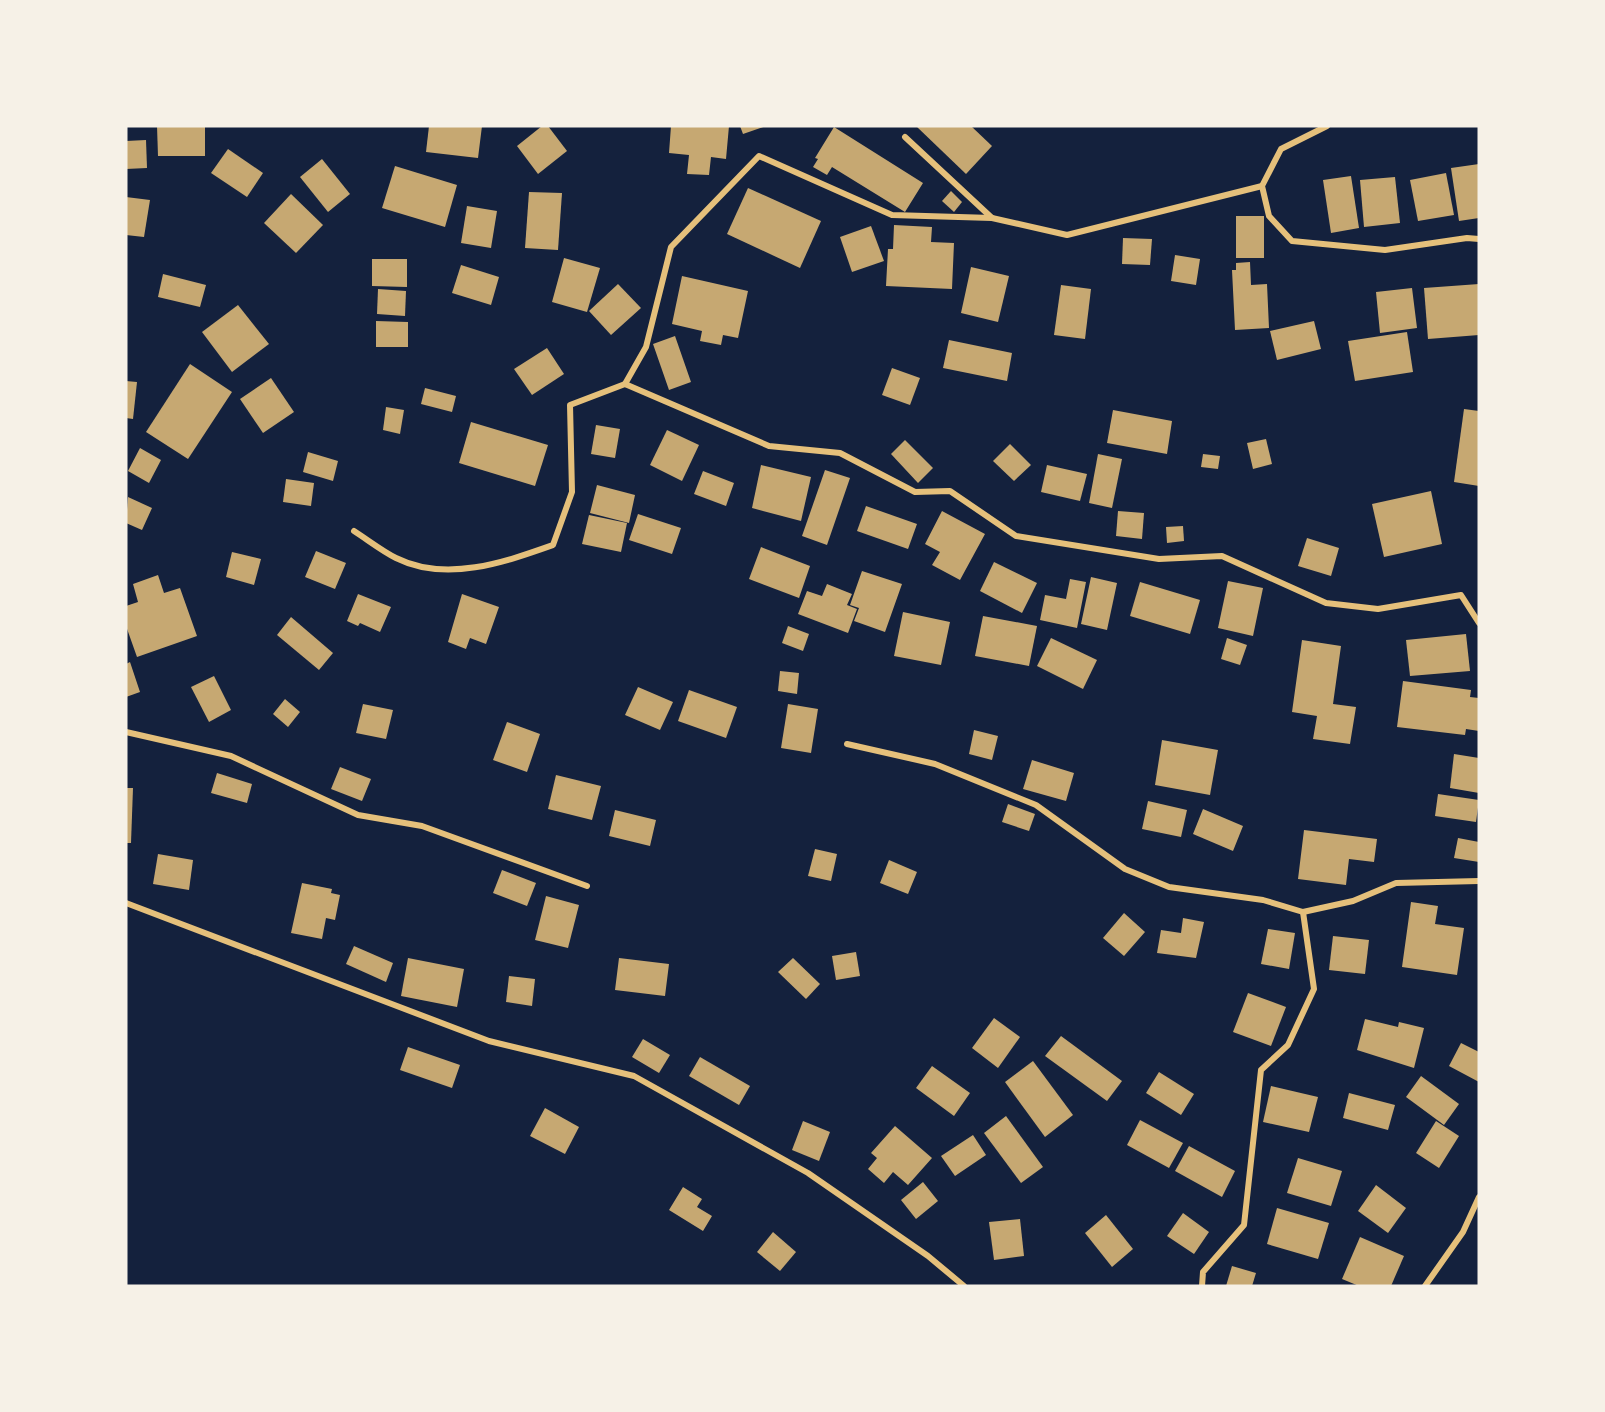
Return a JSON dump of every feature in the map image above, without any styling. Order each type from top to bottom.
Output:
[{"type":"street","points":[[1327,126],[1281,149],[1262,186],[1269,216],[1292,241],[1385,250],[1467,238],[1479,239]]},
{"type":"street","points":[[905,137],[992,218]]},
{"type":"street","points":[[354,531],[397,559],[434,569],[491,566],[553,545],[572,492],[570,405],[625,384],[646,347],[671,247],[759,156],[892,215],[992,218],[1067,234],[1262,186]]},
{"type":"street","points":[[625,384],[769,446],[840,453],[915,492],[950,491],[1016,536],[1159,559],[1222,556],[1326,603],[1378,609],[1461,595],[1479,623]]},
{"type":"street","points":[[126,732],[231,756],[358,815],[422,826],[588,886]]},
{"type":"street","points":[[847,744],[935,764],[1036,805],[1125,869],[1169,887],[1263,900],[1303,912],[1353,901],[1396,884],[1479,881]]},
{"type":"street","points":[[126,903],[489,1041],[634,1076],[808,1173],[928,1256],[964,1286]]},
{"type":"street","points":[[1202,1286],[1203,1272],[1244,1225],[1261,1070],[1288,1045],[1314,989],[1303,912]]},
{"type":"street","points":[[1425,1286],[1463,1233],[1479,1197]]},
{"type":"building","points":[[157,126],[205,126],[205,156],[158,156]]},
{"type":"building","points":[[429,126],[482,126],[478,158],[426,152]]},
{"type":"building","points":[[542,126],[548,126],[567,151],[538,174],[517,146]]},
{"type":"building","points":[[671,126],[729,126],[726,159],[711,157],[709,175],[687,174],[689,155],[669,153]]},
{"type":"building","points":[[740,126],[766,126],[743,134]]},
{"type":"building","points":[[916,126],[971,126],[992,146],[966,174]]},
{"type":"building","points":[[834,127],[923,183],[905,212],[832,167],[827,175],[813,167],[818,159],[815,158]]},
{"type":"building","points":[[146,140],[147,168],[126,169],[126,141]]},
{"type":"building","points":[[228,149],[263,173],[247,197],[211,173]]},
{"type":"building","points":[[322,159],[350,194],[328,212],[300,177]]},
{"type":"building","points":[[1479,164],[1479,218],[1459,221],[1451,168]]},
{"type":"building","points":[[395,166],[457,185],[445,227],[382,208]]},
{"type":"building","points":[[1446,173],[1454,215],[1418,221],[1410,180]]},
{"type":"building","points":[[1351,176],[1359,228],[1331,233],[1323,180]]},
{"type":"building","points":[[1395,177],[1400,223],[1364,227],[1360,180]]},
{"type":"building","points":[[748,188],[821,221],[800,268],[727,234]]},
{"type":"building","points":[[951,191],[962,202],[954,212],[942,201]]},
{"type":"building","points":[[529,192],[562,193],[558,250],[525,248]]},
{"type":"building","points":[[291,194],[323,225],[296,253],[264,223]]},
{"type":"building","points":[[126,197],[150,200],[144,237],[126,235]]},
{"type":"building","points":[[467,206],[497,211],[491,248],[461,243]]},
{"type":"building","points":[[1236,216],[1264,216],[1264,258],[1236,258]]},
{"type":"building","points":[[894,225],[932,227],[931,242],[954,243],[952,289],[886,286],[888,249],[893,249]]},
{"type":"building","points":[[871,226],[884,261],[852,272],[840,237]]},
{"type":"building","points":[[1123,238],[1152,239],[1150,265],[1122,264]]},
{"type":"building","points":[[1175,255],[1200,259],[1196,285],[1171,281]]},
{"type":"building","points":[[564,258],[600,268],[587,312],[552,302]]},
{"type":"building","points":[[372,259],[407,259],[407,287],[372,286]]},
{"type":"building","points":[[1250,262],[1251,285],[1267,284],[1269,328],[1235,330],[1232,270],[1236,270],[1236,263]]},
{"type":"building","points":[[461,265],[499,277],[491,305],[452,293]]},
{"type":"building","points":[[971,267],[1009,276],[998,322],[961,313]]},
{"type":"building","points":[[163,274],[206,285],[200,307],[158,297]]},
{"type":"building","points":[[682,276],[748,291],[738,338],[723,335],[721,345],[700,341],[702,331],[672,324]]},
{"type":"building","points":[[618,284],[641,308],[611,335],[589,311]]},
{"type":"building","points":[[1479,284],[1479,335],[1428,339],[1424,288]]},
{"type":"building","points":[[1061,285],[1091,289],[1085,339],[1054,335]]},
{"type":"building","points":[[1412,288],[1417,328],[1380,333],[1376,292]]},
{"type":"building","points":[[378,289],[406,291],[405,316],[377,314]]},
{"type":"building","points":[[238,305],[269,344],[232,372],[202,332]]},
{"type":"building","points":[[376,321],[408,322],[408,347],[376,347]]},
{"type":"building","points":[[1314,321],[1321,349],[1277,360],[1270,331]]},
{"type":"building","points":[[1407,332],[1413,372],[1355,381],[1348,341]]},
{"type":"building","points":[[675,336],[691,382],[669,390],[653,344]]},
{"type":"building","points":[[949,340],[1012,353],[1007,381],[943,368]]},
{"type":"building","points":[[547,348],[564,374],[532,395],[514,369]]},
{"type":"building","points":[[190,364],[232,392],[188,459],[146,432]]},
{"type":"building","points":[[892,368],[920,378],[910,405],[882,395]]},
{"type":"building","points":[[271,378],[294,412],[263,433],[240,399]]},
{"type":"building","points":[[126,381],[137,382],[133,419],[126,418]]},
{"type":"building","points":[[425,388],[456,396],[452,412],[421,404]]},
{"type":"building","points":[[386,407],[404,410],[400,434],[383,430]]},
{"type":"building","points":[[1464,409],[1479,411],[1479,486],[1454,482]]},
{"type":"building","points":[[1113,410],[1172,421],[1167,454],[1107,443]]},
{"type":"building","points":[[471,422],[548,445],[535,486],[459,463]]},
{"type":"building","points":[[596,425],[620,429],[615,458],[591,454]]},
{"type":"building","points":[[667,430],[699,445],[682,481],[650,465]]},
{"type":"building","points":[[1266,439],[1272,464],[1253,469],[1247,443]]},
{"type":"building","points":[[905,440],[933,468],[918,483],[891,454]]},
{"type":"building","points":[[1010,444],[1031,465],[1014,481],[993,461]]},
{"type":"building","points":[[140,448],[161,460],[149,483],[128,471]]},
{"type":"building","points":[[308,452],[338,461],[333,481],[303,472]]},
{"type":"building","points":[[1098,454],[1122,459],[1112,508],[1089,503]]},
{"type":"building","points":[[1203,454],[1220,456],[1218,469],[1201,467]]},
{"type":"building","points":[[761,465],[811,477],[801,521],[752,508]]},
{"type":"building","points":[[1047,465],[1087,474],[1080,501],[1041,492]]},
{"type":"building","points":[[825,470],[850,478],[827,545],[802,536]]},
{"type":"building","points":[[703,471],[734,483],[726,506],[694,494]]},
{"type":"building","points":[[286,479],[314,483],[311,506],[283,502]]},
{"type":"building","points":[[597,485],[635,495],[629,523],[590,513]]},
{"type":"building","points":[[1431,491],[1442,544],[1384,557],[1372,504]]},
{"type":"building","points":[[128,497],[152,508],[142,530],[126,523]]},
{"type":"building","points":[[866,506],[917,524],[908,549],[857,531]]},
{"type":"building","points":[[942,511],[985,534],[960,580],[932,565],[940,552],[925,544]]},
{"type":"building","points":[[1118,511],[1144,513],[1142,539],[1116,536]]},
{"type":"building","points":[[638,514],[681,528],[672,554],[629,540]]},
{"type":"building","points":[[589,515],[627,523],[621,552],[582,544]]},
{"type":"building","points":[[1183,526],[1184,541],[1167,543],[1166,527]]},
{"type":"building","points":[[1307,538],[1339,548],[1331,576],[1298,566]]},
{"type":"building","points":[[761,547],[810,566],[799,598],[749,579]]},
{"type":"building","points":[[316,551],[346,563],[335,589],[305,577]]},
{"type":"building","points":[[232,552],[261,559],[254,585],[226,577]]},
{"type":"building","points":[[994,562],[1037,583],[1022,613],[980,591]]},
{"type":"building","points":[[862,571],[902,584],[885,632],[854,621],[859,608],[850,605]]},
{"type":"building","points":[[158,575],[164,593],[180,588],[197,636],[137,657],[126,626],[126,606],[138,602],[133,584]]},
{"type":"building","points":[[1091,577],[1117,583],[1107,630],[1081,624]]},
{"type":"building","points":[[1070,579],[1086,582],[1077,628],[1040,620],[1045,595],[1066,599]]},
{"type":"building","points":[[1228,581],[1263,588],[1253,636],[1218,628]]},
{"type":"building","points":[[1140,582],[1200,600],[1190,634],[1130,616]]},
{"type":"building","points":[[827,584],[852,594],[847,605],[857,609],[848,633],[798,614],[807,591],[822,596]]},
{"type":"building","points":[[358,594],[391,607],[380,632],[360,623],[358,626],[347,621]]},
{"type":"building","points":[[462,594],[499,607],[486,644],[470,638],[466,649],[448,642]]},
{"type":"building","points":[[903,612],[950,622],[941,665],[894,656]]},
{"type":"building","points":[[983,616],[1037,626],[1029,666],[975,656]]},
{"type":"building","points":[[291,617],[333,653],[319,670],[277,635]]},
{"type":"building","points":[[788,626],[809,634],[803,651],[782,643]]},
{"type":"building","points":[[1466,634],[1470,671],[1410,676],[1406,640]]},
{"type":"building","points":[[1051,638],[1097,660],[1083,689],[1037,666]]},
{"type":"building","points":[[1227,638],[1247,645],[1240,665],[1221,659]]},
{"type":"building","points":[[1302,640],[1341,646],[1333,704],[1356,707],[1350,744],[1313,739],[1317,716],[1292,712]]},
{"type":"building","points":[[130,662],[140,692],[126,697],[126,664]]},
{"type":"building","points":[[780,671],[799,673],[797,694],[778,691]]},
{"type":"building","points":[[214,676],[231,710],[209,722],[191,687]]},
{"type":"building","points":[[1403,681],[1471,690],[1470,697],[1479,698],[1479,731],[1466,729],[1465,735],[1397,727]]},
{"type":"building","points":[[638,687],[673,702],[660,730],[625,715]]},
{"type":"building","points":[[689,690],[737,707],[726,738],[678,721]]},
{"type":"building","points":[[285,699],[300,712],[288,727],[273,714]]},
{"type":"building","points":[[363,704],[393,710],[386,739],[356,733]]},
{"type":"building","points":[[788,704],[818,709],[811,753],[781,748]]},
{"type":"building","points":[[507,722],[540,734],[527,772],[493,760]]},
{"type":"building","points":[[974,730],[998,736],[992,760],[969,754]]},
{"type":"building","points":[[1162,740],[1218,750],[1210,795],[1155,785]]},
{"type":"building","points":[[1454,754],[1479,758],[1479,793],[1450,788]]},
{"type":"building","points":[[1032,760],[1074,773],[1066,801],[1023,789]]},
{"type":"building","points":[[340,767],[371,779],[362,801],[331,789]]},
{"type":"building","points":[[217,773],[252,784],[247,803],[211,793]]},
{"type":"building","points":[[556,775],[601,786],[592,820],[548,809]]},
{"type":"building","points":[[126,788],[133,788],[131,843],[126,843]]},
{"type":"building","points":[[1438,794],[1479,800],[1476,822],[1435,816]]},
{"type":"building","points":[[1148,801],[1187,810],[1181,837],[1142,829]]},
{"type":"building","points":[[1008,804],[1035,814],[1029,831],[1002,822]]},
{"type":"building","points":[[1203,809],[1243,826],[1233,851],[1193,834]]},
{"type":"building","points":[[615,810],[656,820],[650,846],[609,836]]},
{"type":"building","points":[[1304,830],[1377,839],[1374,862],[1349,859],[1346,885],[1298,879]]},
{"type":"building","points":[[1458,838],[1479,842],[1479,862],[1454,858]]},
{"type":"building","points":[[815,849],[837,854],[831,881],[808,876]]},
{"type":"building","points":[[158,854],[193,860],[189,890],[153,884]]},
{"type":"building","points":[[889,860],[917,872],[908,894],[880,883]]},
{"type":"building","points":[[502,870],[536,883],[527,906],[493,893]]},
{"type":"building","points":[[302,883],[332,889],[331,893],[340,895],[335,920],[326,918],[322,939],[291,933]]},
{"type":"building","points":[[546,896],[579,905],[568,948],[535,940]]},
{"type":"building","points":[[1411,902],[1438,906],[1435,924],[1464,928],[1457,975],[1402,967]]},
{"type":"building","points":[[1124,913],[1145,932],[1124,956],[1103,938]]},
{"type":"building","points":[[1183,918],[1204,922],[1196,958],[1157,953],[1161,930],[1181,933]]},
{"type":"building","points":[[1268,929],[1295,933],[1289,969],[1261,964]]},
{"type":"building","points":[[1333,936],[1369,940],[1365,974],[1329,970]]},
{"type":"building","points":[[354,946],[393,963],[386,982],[346,964]]},
{"type":"building","points":[[856,952],[860,976],[836,980],[832,956]]},
{"type":"building","points":[[408,958],[464,969],[457,1007],[401,996]]},
{"type":"building","points":[[619,958],[669,964],[665,996],[615,990]]},
{"type":"building","points":[[793,958],[820,984],[806,999],[778,972]]},
{"type":"building","points":[[509,976],[535,979],[532,1006],[506,1002]]},
{"type":"building","points":[[1248,993],[1286,1007],[1271,1046],[1233,1032]]},
{"type":"building","points":[[994,1018],[1020,1037],[998,1068],[972,1048]]},
{"type":"building","points":[[1365,1019],[1398,1027],[1399,1022],[1424,1028],[1414,1068],[1357,1050]]},
{"type":"building","points":[[1061,1036],[1122,1081],[1107,1101],[1045,1056]]},
{"type":"building","points":[[643,1039],[670,1055],[659,1073],[632,1057]]},
{"type":"building","points":[[1461,1043],[1479,1052],[1479,1082],[1449,1066]]},
{"type":"building","points":[[408,1047],[460,1065],[452,1088],[400,1070]]},
{"type":"building","points":[[700,1057],[750,1086],[739,1105],[689,1076]]},
{"type":"building","points":[[1033,1061],[1073,1115],[1045,1137],[1005,1082]]},
{"type":"building","points":[[932,1066],[970,1093],[954,1116],[916,1088]]},
{"type":"building","points":[[1159,1072],[1194,1094],[1181,1115],[1146,1093]]},
{"type":"building","points":[[1421,1076],[1459,1104],[1444,1125],[1406,1097]]},
{"type":"building","points":[[1271,1086],[1318,1097],[1309,1132],[1263,1122]]},
{"type":"building","points":[[1349,1093],[1395,1105],[1388,1130],[1343,1118]]},
{"type":"building","points":[[545,1108],[579,1127],[565,1154],[530,1136]]},
{"type":"building","points":[[1006,1116],[1043,1167],[1021,1183],[984,1133]]},
{"type":"building","points":[[1140,1120],[1183,1143],[1169,1168],[1127,1145]]},
{"type":"building","points":[[803,1121],[830,1132],[819,1161],[792,1150]]},
{"type":"building","points":[[1436,1121],[1459,1136],[1439,1168],[1416,1153]]},
{"type":"building","points":[[895,1126],[932,1158],[908,1185],[893,1172],[884,1183],[868,1169],[877,1158],[871,1153]]},
{"type":"building","points":[[973,1135],[986,1155],[955,1176],[941,1156]]},
{"type":"building","points":[[1189,1146],[1235,1171],[1222,1197],[1175,1171]]},
{"type":"building","points":[[1298,1158],[1342,1171],[1331,1206],[1287,1193]]},
{"type":"building","points":[[923,1182],[938,1201],[916,1219],[901,1200]]},
{"type":"building","points":[[1376,1185],[1406,1208],[1388,1233],[1358,1211]]},
{"type":"building","points":[[683,1187],[702,1199],[697,1207],[712,1216],[703,1231],[669,1210]]},
{"type":"building","points":[[1277,1208],[1329,1223],[1318,1259],[1267,1244]]},
{"type":"building","points":[[1183,1213],[1209,1232],[1194,1254],[1167,1236]]},
{"type":"building","points":[[1106,1215],[1133,1249],[1112,1267],[1085,1233]]},
{"type":"building","points":[[1020,1219],[1024,1256],[994,1260],[989,1222]]},
{"type":"building","points":[[773,1232],[796,1252],[780,1271],[757,1252]]},
{"type":"building","points":[[1360,1237],[1404,1256],[1391,1286],[1359,1286],[1342,1279]]},
{"type":"building","points":[[1232,1266],[1256,1273],[1252,1286],[1226,1286]]}]
